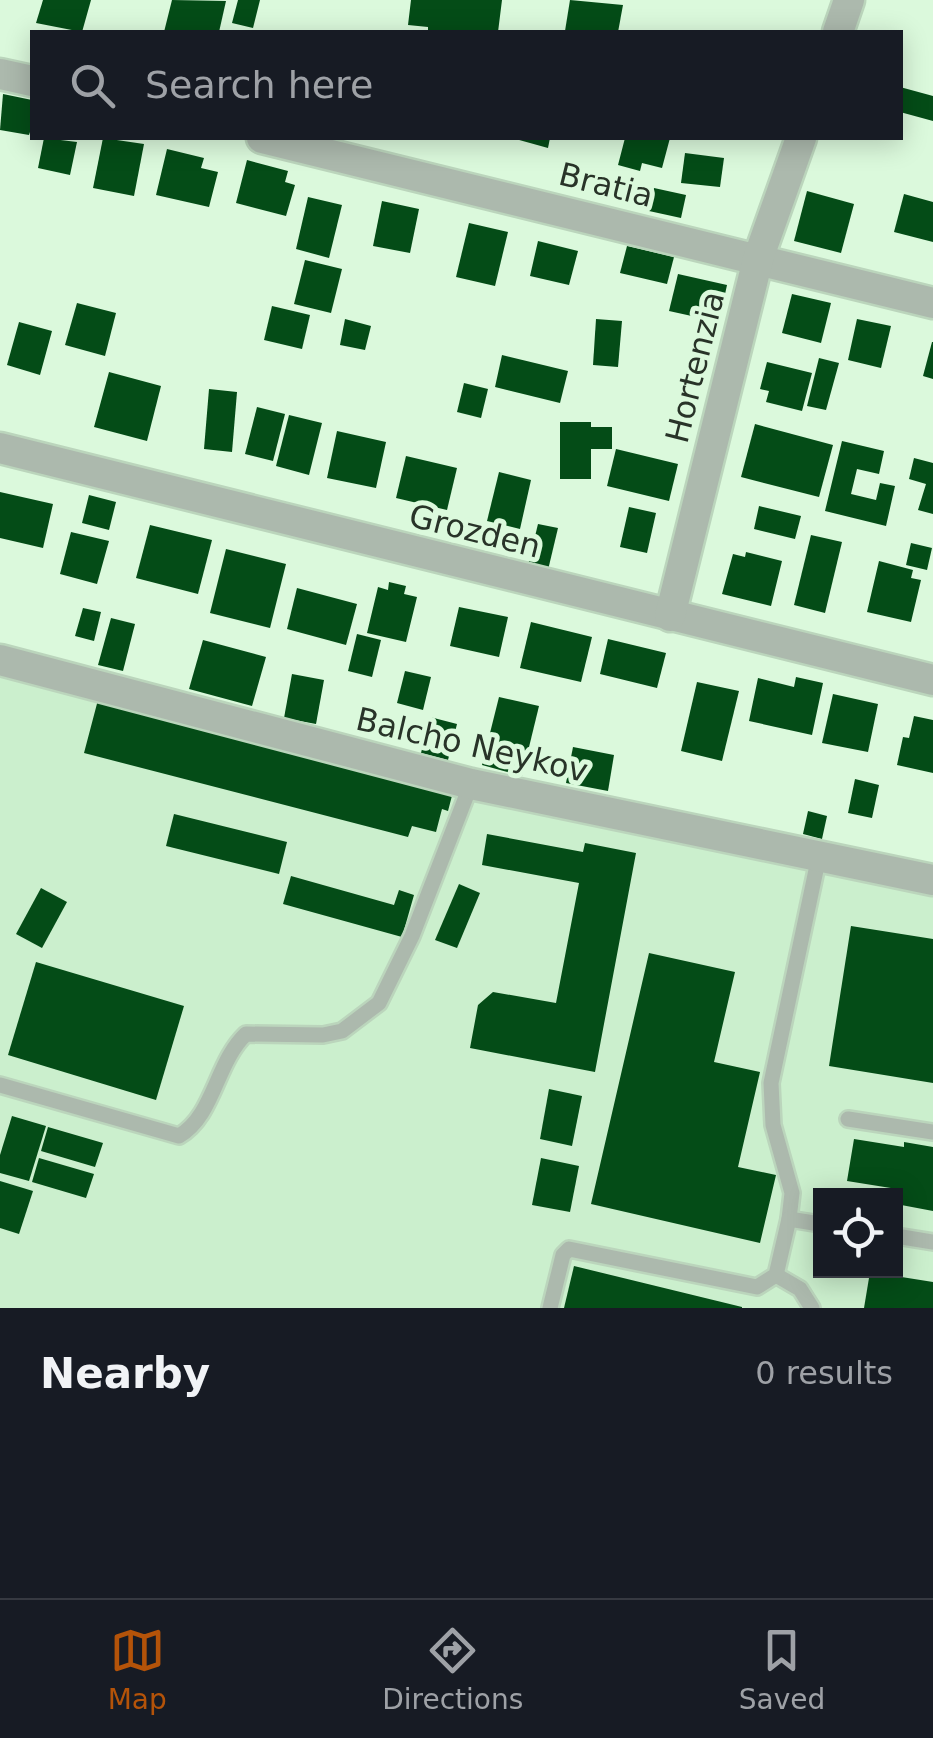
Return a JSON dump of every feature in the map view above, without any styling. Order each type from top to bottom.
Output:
[{"type":"street","points":[[839,30],[849,0]]},
{"type":"street","points":[[0,74],[30,82]]},
{"type":"street","name":"Bratia","points":[[270,140],[933,302]]},
{"type":"street","name":"Hortenzia","points":[[670,616],[758,258],[800,140]]},
{"type":"street","name":"Grozden","points":[[0,448],[933,680]]},
{"type":"street","name":"Balcho Neykov","points":[[0,660],[470,784],[933,880]]},
{"type":"lane","points":[[0,1085],[179,1136],[194,1127],[233,1047],[246,1034],[342,1032],[379,1002],[412,936],[470,784]]},
{"type":"lane","points":[[550,1308],[563,1255],[568,1249],[757,1287],[776,1276],[792,1193],[772,1125],[771,1084],[819,856]]},
{"type":"lane","points":[[848,1119],[933,1132]]},
{"type":"lane","points":[[789,1218],[813,1223]]},
{"type":"lane","points":[[903,1237],[933,1242]]},
{"type":"lane","points":[[776,1276],[800,1290],[812,1308]]},
{"type":"shaded area","points":[[0,670],[465,790],[933,895],[933,1308],[0,1308]]},
{"type":"building","points":[[43,0],[91,0],[83,30],[36,23]]},
{"type":"building","points":[[172,0],[226,1],[219,30],[164,30]]},
{"type":"building","points":[[238,0],[260,0],[253,28],[232,23]]},
{"type":"building","points":[[411,0],[502,0],[498,30],[428,30],[408,25]]},
{"type":"building","points":[[570,0],[623,5],[618,30],[565,30]]},
{"type":"building","points":[[903,88],[933,96],[933,121],[903,113]]},
{"type":"building","points":[[3,94],[30,100],[29,135],[0,130]]},
{"type":"building","points":[[44,140],[77,142],[70,175],[38,168]]},
{"type":"building","points":[[103,140],[144,144],[134,196],[93,188]]},
{"type":"building","points":[[519,140],[550,140],[548,148]]},
{"type":"building","points":[[624,140],[669,140],[662,168],[642,163],[640,171],[618,165]]},
{"type":"building","points":[[167,149],[204,158],[201,168],[218,172],[209,207],[156,195]]},
{"type":"building","points":[[685,153],[724,158],[720,187],[681,183]]},
{"type":"building","points":[[247,160],[288,171],[285,182],[295,185],[286,216],[236,203]]},
{"type":"building","points":[[654,188],[686,195],[681,218],[649,211]]},
{"type":"building","points":[[807,191],[854,204],[841,253],[794,241]]},
{"type":"building","points":[[904,194],[933,202],[933,242],[894,232]]},
{"type":"building","points":[[308,197],[342,205],[329,258],[296,249]]},
{"type":"building","points":[[382,201],[419,209],[410,253],[373,246]]},
{"type":"building","points":[[469,223],[508,232],[495,286],[456,277]]},
{"type":"building","points":[[538,241],[578,251],[569,285],[530,276]]},
{"type":"building","points":[[627,246],[674,257],[667,284],[620,273]]},
{"type":"building","points":[[305,260],[342,269],[331,313],[294,304]]},
{"type":"building","points":[[678,274],[727,285],[719,322],[669,311]]},
{"type":"building","points":[[792,294],[831,303],[821,343],[782,333]]},
{"type":"building","points":[[77,303],[116,313],[105,356],[65,345]]},
{"type":"building","points":[[272,306],[310,315],[302,349],[264,340]]},
{"type":"building","points":[[345,319],[371,326],[365,350],[340,345]]},
{"type":"building","points":[[596,319],[622,321],[618,367],[593,365]]},
{"type":"building","points":[[857,319],[891,326],[881,368],[848,360]]},
{"type":"building","points":[[19,322],[52,331],[40,375],[7,365]]},
{"type":"building","points":[[933,342],[933,379],[923,376]]},
{"type":"building","points":[[502,355],[568,371],[560,403],[495,387]]},
{"type":"building","points":[[819,358],[839,363],[826,410],[807,406]]},
{"type":"building","points":[[767,362],[812,373],[802,411],[766,402],[769,391],[760,389]]},
{"type":"building","points":[[109,372],[161,386],[147,441],[94,427]]},
{"type":"building","points":[[464,383],[488,389],[481,418],[457,412]]},
{"type":"building","points":[[209,389],[237,392],[232,452],[204,449]]},
{"type":"building","points":[[257,407],[285,414],[273,461],[245,454]]},
{"type":"building","points":[[289,415],[322,423],[309,475],[276,466]]},
{"type":"building","points":[[560,422],[612,427],[612,449],[591,449],[591,479],[560,479]]},
{"type":"building","points":[[755,424],[833,445],[819,497],[741,477]]},
{"type":"building","points":[[337,431],[386,442],[376,488],[327,478]]},
{"type":"building","points":[[842,441],[884,451],[879,474],[857,469],[851,494],[876,500],[880,483],[895,486],[886,526],[825,511]]},
{"type":"building","points":[[616,449],[678,464],[669,501],[607,486]]},
{"type":"building","points":[[406,456],[457,468],[447,510],[396,498]]},
{"type":"building","points":[[914,458],[933,463],[933,514],[918,510],[926,484],[909,479]]},
{"type":"building","points":[[499,472],[531,480],[520,529],[487,521]]},
{"type":"building","points":[[0,492],[53,504],[43,548],[0,538]]},
{"type":"building","points":[[89,495],[116,502],[109,530],[82,523]]},
{"type":"building","points":[[759,506],[801,516],[795,539],[754,529]]},
{"type":"building","points":[[629,507],[656,513],[647,553],[620,547]]},
{"type":"building","points":[[538,524],[558,528],[548,570],[528,565]]},
{"type":"building","points":[[150,525],[212,540],[198,594],[136,578]]},
{"type":"building","points":[[71,532],[109,541],[97,584],[60,574]]},
{"type":"building","points":[[811,535],[842,542],[825,613],[794,605]]},
{"type":"building","points":[[911,543],[932,548],[927,570],[906,565]]},
{"type":"building","points":[[226,549],[286,564],[270,628],[210,613]]},
{"type":"building","points":[[746,552],[782,561],[771,606],[722,594],[733,554],[745,557]]},
{"type":"building","points":[[879,561],[913,570],[911,578],[921,580],[911,622],[867,612]]},
{"type":"building","points":[[389,582],[406,586],[404,594],[417,597],[406,642],[367,633],[378,587],[388,590]]},
{"type":"building","points":[[297,588],[357,604],[346,645],[287,629]]},
{"type":"building","points":[[459,607],[508,617],[499,657],[450,646]]},
{"type":"building","points":[[83,608],[101,612],[94,641],[75,636]]},
{"type":"building","points":[[111,618],[135,624],[123,671],[98,665]]},
{"type":"building","points":[[531,622],[592,637],[581,682],[520,668]]},
{"type":"building","points":[[357,634],[381,640],[372,677],[348,671]]},
{"type":"building","points":[[608,639],[666,653],[657,688],[600,674]]},
{"type":"building","points":[[203,640],[266,657],[252,706],[189,689]]},
{"type":"building","points":[[405,671],[431,677],[423,710],[397,703]]},
{"type":"building","points":[[292,674],[324,680],[316,724],[284,718]]},
{"type":"building","points":[[796,677],[823,683],[812,735],[749,721],[758,678],[794,687]]},
{"type":"building","points":[[697,682],[739,691],[722,761],[681,751]]},
{"type":"building","points":[[833,694],[878,704],[868,752],[822,743]]},
{"type":"building","points":[[99,696],[454,788],[448,811],[442,809],[436,832],[412,826],[408,837],[84,753]]},
{"type":"building","points":[[499,697],[539,706],[522,776],[482,765]]},
{"type":"building","points":[[914,716],[933,720],[933,773],[897,765],[903,737],[909,738]]},
{"type":"building","points":[[430,717],[457,724],[448,760],[421,753]]},
{"type":"building","points":[[573,747],[614,755],[608,791],[566,783]]},
{"type":"building","points":[[855,779],[879,785],[872,818],[848,813]]},
{"type":"building","points":[[808,811],[827,816],[822,839],[803,834]]},
{"type":"building","points":[[174,814],[287,842],[279,874],[166,846]]},
{"type":"building","points":[[487,834],[583,852],[585,843],[636,853],[595,1072],[470,1048],[478,1005],[493,992],[556,1003],[579,883],[482,865]]},
{"type":"building","points":[[291,876],[394,905],[399,890],[414,895],[402,937],[283,904]]},
{"type":"building","points":[[459,884],[480,893],[457,948],[435,940]]},
{"type":"building","points":[[41,888],[67,902],[42,948],[16,934]]},
{"type":"building","points":[[851,926],[933,939],[933,1083],[829,1066]]},
{"type":"building","points":[[649,953],[735,972],[714,1062],[760,1072],[738,1167],[776,1175],[760,1243],[591,1204]]},
{"type":"building","points":[[36,962],[184,1006],[156,1100],[8,1055]]},
{"type":"building","points":[[549,1089],[582,1096],[572,1146],[540,1139]]},
{"type":"building","points":[[12,1116],[46,1126],[29,1181],[0,1173],[0,1155]]},
{"type":"building","points":[[48,1127],[103,1143],[95,1167],[41,1151]]},
{"type":"building","points":[[854,1139],[933,1147],[933,1211],[903,1205],[903,1188],[847,1181]]},
{"type":"building","points":[[39,1158],[94,1174],[86,1198],[32,1182]]},
{"type":"building","points":[[541,1158],[579,1166],[570,1212],[532,1205]]},
{"type":"building","points":[[0,1181],[33,1191],[19,1234],[0,1228]]},
{"type":"building","points":[[574,1266],[742,1307],[742,1308],[564,1308]]},
{"type":"building","points":[[869,1278],[933,1282],[933,1308],[864,1308]]}]
